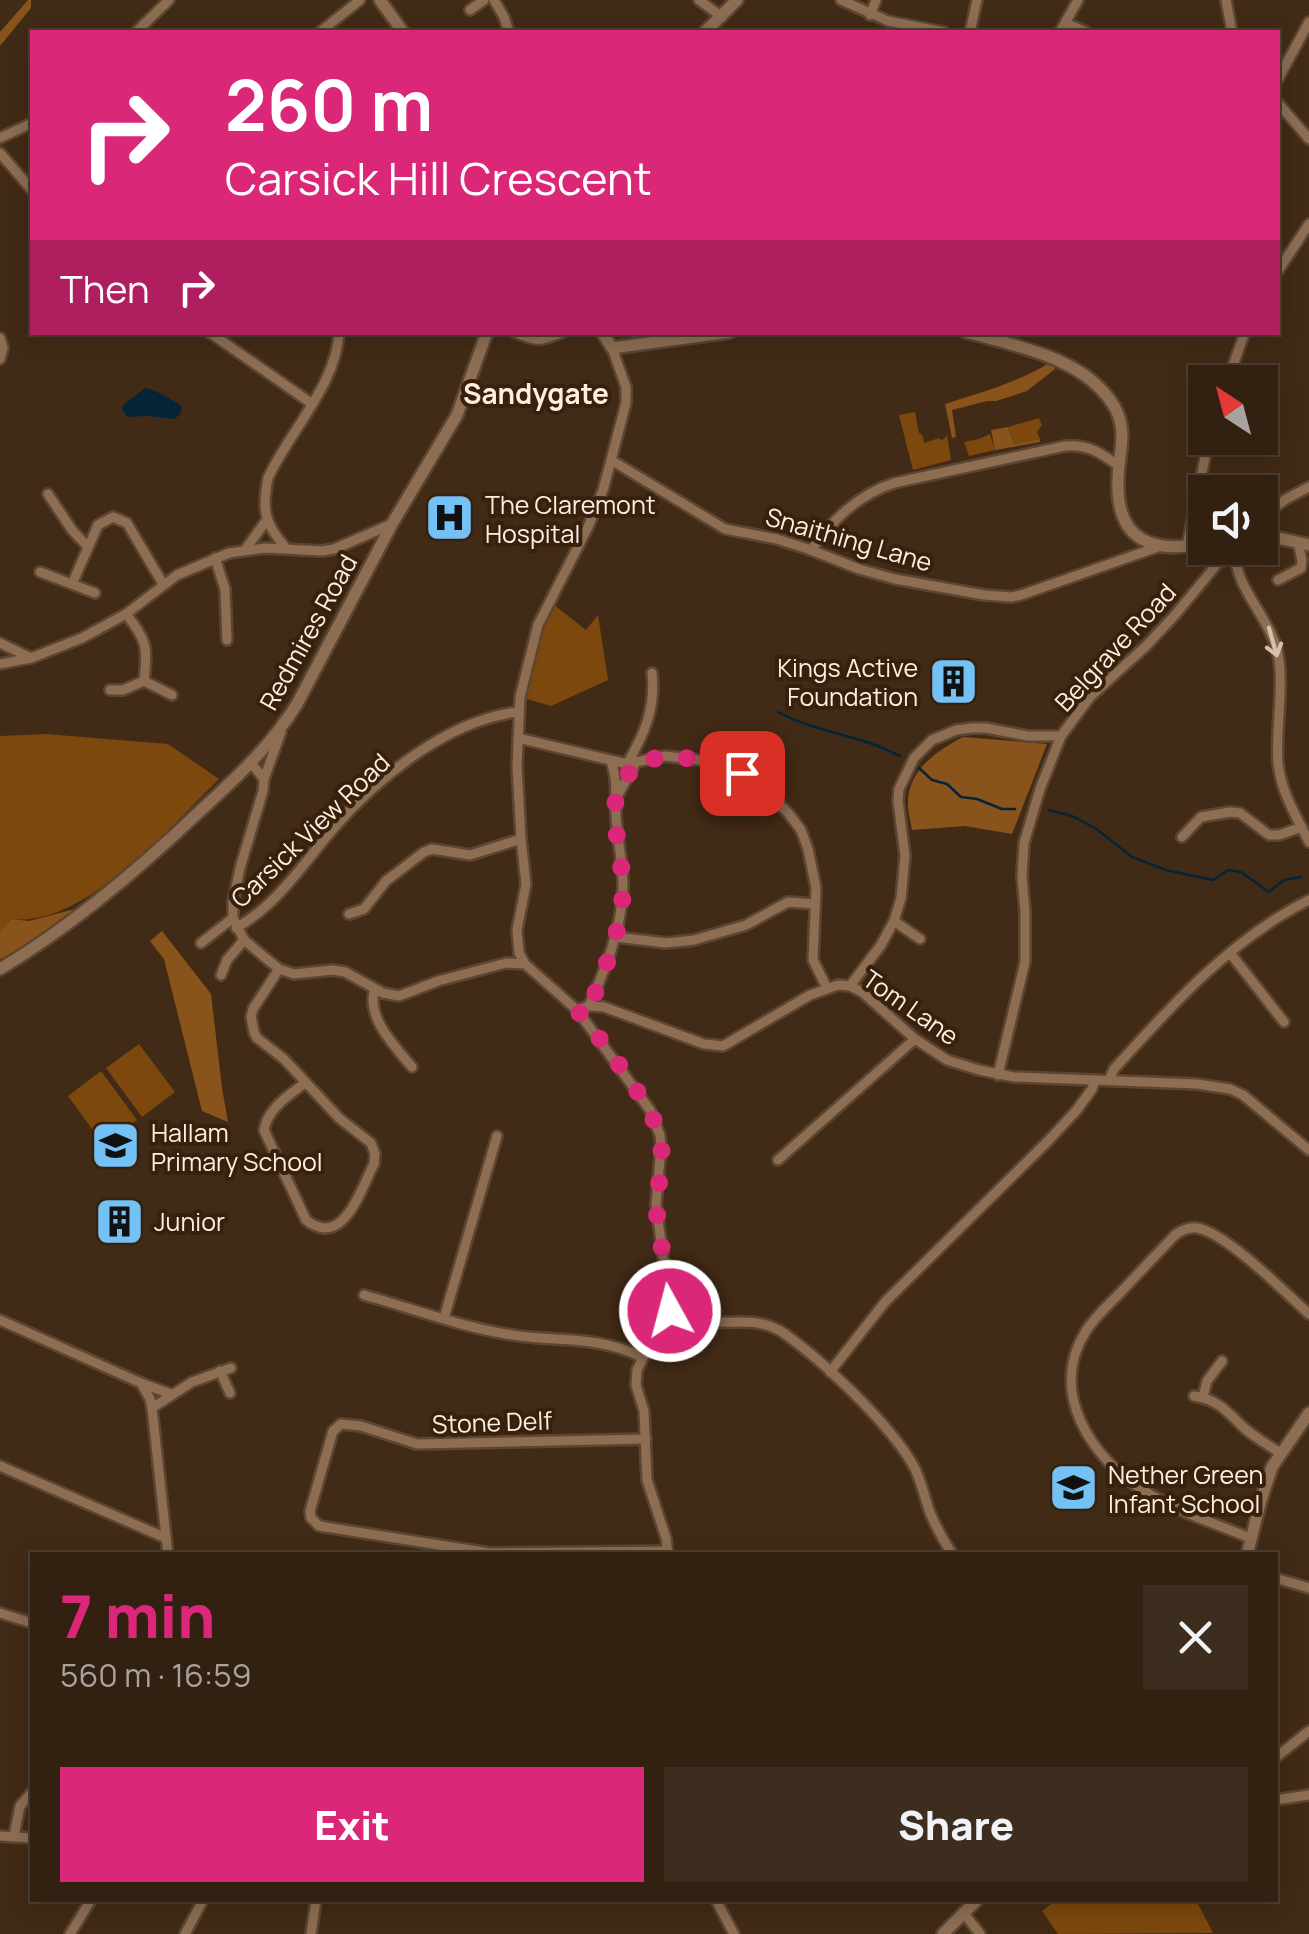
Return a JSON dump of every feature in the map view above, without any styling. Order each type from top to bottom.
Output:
[{"type":"street","points":[[138,30],[169,0]]},
{"type":"street","points":[[322,30],[360,0]]},
{"type":"street","points":[[380,0],[401,30]]},
{"type":"street","points":[[470,10],[484,0]]},
{"type":"street","points":[[494,0],[508,30]]},
{"type":"street","points":[[699,0],[722,16]]},
{"type":"street","points":[[708,30],[738,0]]},
{"type":"street","points":[[841,0],[870,14],[930,30]]},
{"type":"street","points":[[870,14],[876,0]]},
{"type":"street","points":[[970,30],[977,0]]},
{"type":"street","points":[[1063,28],[1078,0]]},
{"type":"street","points":[[1226,0],[1232,30]]},
{"type":"street","points":[[1280,76],[1309,22]]},
{"type":"street","points":[[1280,105],[1309,140]]},
{"type":"street","points":[[0,138],[30,124]]},
{"type":"street","points":[[0,153],[30,188]]},
{"type":"street","points":[[1280,268],[1309,224]]},
{"type":"street","points":[[213,335],[311,403]]},
{"type":"street","points":[[285,547],[266,522],[268,478],[330,373],[340,335]]},
{"type":"street","name":"Redmires Road","points":[[0,969],[123,880],[251,763],[284,725],[392,524],[457,415],[485,335]]},
{"type":"street","points":[[522,335],[544,341],[557,335]]},
{"type":"street","points":[[604,335],[626,387],[626,404],[603,490],[538,625],[518,712],[520,839],[526,884],[517,930],[519,953],[525,964],[577,1010],[656,1123],[662,1147],[656,1204],[658,1228],[673,1300],[687,1315],[709,1323],[753,1321],[768,1325],[830,1372],[874,1414],[912,1462],[930,1513],[952,1552]]},
{"type":"street","points":[[612,348],[708,335]]},
{"type":"street","points":[[1233,365],[1244,335]]},
{"type":"street","points":[[0,338],[0,359]]},
{"type":"street","points":[[1014,338],[1094,383],[1109,399],[1122,425],[1118,494],[1125,520],[1136,535],[1158,547]]},
{"type":"street","points":[[811,550],[850,506],[894,483],[1078,445],[1119,466]]},
{"type":"street","points":[[1187,546],[1206,455]]},
{"type":"street","name":"Snaithing Lane","points":[[611,460],[725,528],[778,539],[895,579],[984,596],[1012,597],[1158,547],[1187,546]]},
{"type":"street","points":[[1278,505],[1309,487]]},
{"type":"street","points":[[48,494],[87,546]]},
{"type":"street","points":[[72,584],[98,525],[113,517],[128,523],[163,584]]},
{"type":"street","points":[[245,550],[266,522]]},
{"type":"street","points":[[0,664],[31,658],[82,638],[126,614],[163,584],[214,558],[245,550],[285,547],[334,549],[392,524]]},
{"type":"street","points":[[1278,538],[1303,543],[1300,568],[1278,580]]},
{"type":"street","points":[[357,540],[374,557]]},
{"type":"street","points":[[214,558],[224,589],[227,640]]},
{"type":"street","name":"Belgrave Road","points":[[998,1075],[1024,962],[1024,843],[1061,736],[1090,697],[1146,646],[1216,565]]},
{"type":"street","points":[[1238,565],[1241,583],[1266,620],[1278,652],[1279,770],[1286,796],[1309,842]]},
{"type":"street","points":[[40,572],[95,592]]},
{"type":"street","points":[[126,614],[144,638],[147,649],[144,681]]},
{"type":"street","points":[[0,643],[31,658]]},
{"type":"street","points":[[616,797],[646,730],[652,674]]},
{"type":"street","points":[[110,690],[123,690],[144,681],[172,695]]},
{"type":"street","name":"Carsick View Road","points":[[201,943],[277,896],[345,816],[400,768],[472,722],[518,712]]},
{"type":"street","points":[[284,725],[264,779],[233,902],[234,923],[244,940],[279,970],[294,974],[345,972],[393,996],[404,996],[438,981],[506,962],[525,964]]},
{"type":"street","points":[[850,986],[882,946],[894,921],[904,876],[899,789],[922,749],[944,734],[972,728],[1061,736]]},
{"type":"street","points":[[518,738],[611,762],[632,763],[665,756],[706,761],[742,773],[760,785],[801,830],[813,870],[813,960],[826,988]]},
{"type":"street","points":[[577,1010],[590,1006],[608,963],[623,888],[616,776],[611,762]]},
{"type":"street","points":[[251,763],[264,779]]},
{"type":"street","points":[[1182,837],[1202,817],[1230,812],[1240,813],[1269,835],[1302,827]]},
{"type":"street","points":[[349,914],[364,909],[386,882],[424,852],[432,849],[470,856],[520,839]]},
{"type":"street","points":[[1109,1080],[1114,1069],[1179,1000],[1230,953],[1309,900]]},
{"type":"street","points":[[616,937],[666,944],[694,940],[746,924],[788,902],[816,904]]},
{"type":"street","points":[[894,921],[920,939]]},
{"type":"street","points":[[221,976],[244,940]]},
{"type":"street","points":[[1230,953],[1284,1022]]},
{"type":"street","points":[[279,970],[253,1009],[252,1024],[258,1038],[284,1059],[338,1118],[371,1143],[375,1154],[374,1164],[349,1213],[344,1221],[330,1228],[316,1227],[306,1220],[264,1130],[274,1108],[305,1083]]},
{"type":"street","name":"Tom Lane","points":[[590,1006],[604,1007],[704,1044],[723,1046],[826,988],[850,986],[947,1060],[998,1075],[1230,1088],[1244,1095],[1309,1150]]},
{"type":"street","points":[[375,989],[372,1010],[412,1067]]},
{"type":"street","points":[[778,1160],[915,1038]]},
{"type":"street","points":[[830,1372],[885,1302],[1047,1142],[1076,1111],[1096,1080]]},
{"type":"street","points":[[444,1318],[497,1136]]},
{"type":"street","points":[[1252,1540],[1149,1494],[1102,1456],[1081,1425],[1072,1394],[1078,1346],[1095,1318],[1176,1235],[1190,1228],[1210,1233],[1251,1261],[1309,1314]]},
{"type":"street","points":[[364,1295],[504,1334],[615,1345],[642,1357]]},
{"type":"street","points":[[668,1552],[647,1480],[644,1411],[636,1385],[642,1357],[663,1326],[673,1300]]},
{"type":"street","points":[[663,1326],[687,1315]]},
{"type":"street","points":[[0,1320],[170,1394]]},
{"type":"street","points":[[1210,1351],[1224,1362],[1198,1397],[1227,1410],[1280,1454]]},
{"type":"street","points":[[152,1408],[207,1375],[232,1368]]},
{"type":"street","points":[[220,1371],[230,1393]]},
{"type":"street","points":[[141,1382],[152,1408],[168,1552]]},
{"type":"street","points":[[1248,1552],[1266,1482],[1309,1413]]},
{"type":"street","name":"Stone Delf","points":[[478,1552],[319,1526],[310,1511],[336,1426],[346,1423],[416,1444],[646,1438]]},
{"type":"street","points":[[0,1466],[166,1538]]},
{"type":"street","points":[[1278,1579],[1309,1588]]},
{"type":"street","points":[[0,1613],[30,1622]]},
{"type":"street","points":[[1278,1756],[1309,1731]]},
{"type":"street","points":[[30,1794],[4,1837],[30,1838]]},
{"type":"street","points":[[1278,1800],[1309,1796]]},
{"type":"street","points":[[70,1934],[90,1902]]},
{"type":"street","points":[[186,1934],[202,1902]]},
{"type":"street","points":[[311,1934],[316,1902]]},
{"type":"street","points":[[717,1902],[734,1934]]},
{"type":"street","points":[[942,1934],[975,1902]]},
{"type":"street","points":[[963,1912],[980,1934]]},
{"type":"shaded area","points":[[28,0],[31,8],[0,46],[0,32]]},
{"type":"shaded area","points":[[1049,363],[1055,369],[1027,391],[952,410],[956,437],[952,438],[945,404],[1012,382]]},
{"type":"shaded area","points":[[915,412],[924,443],[947,435],[951,460],[913,470],[899,415]]},
{"type":"shaded area","points":[[1039,418],[1040,439],[1014,444],[1008,427]]},
{"type":"shaded area","points":[[1008,427],[1014,444],[1040,442],[995,450],[991,430]]},
{"type":"shaded area","points":[[990,434],[995,450],[969,456],[964,442]]},
{"type":"shaded area","points":[[549,601],[586,630],[598,615],[608,680],[551,706],[520,697]]},
{"type":"shaded area","points":[[46,734],[168,744],[219,779],[151,847],[96,891],[39,918],[11,919],[0,932],[0,736]]},
{"type":"shaded area","points":[[963,737],[1047,744],[1012,834],[965,826],[912,830],[909,793],[918,772],[934,755]]},
{"type":"shaded area","points":[[75,909],[18,951],[0,959],[0,932],[11,919],[29,921]]},
{"type":"shaded area","points":[[162,931],[211,994],[228,1122],[202,1111],[164,959],[150,941]]},
{"type":"shaded area","points":[[139,1044],[175,1092],[142,1117],[106,1068]]},
{"type":"shaded area","points":[[101,1071],[137,1120],[103,1144],[68,1096]]},
{"type":"shaded area","points":[[1053,1902],[1197,1902],[1213,1933],[1058,1934],[1042,1911]]},
{"type":"water","points":[[145,388],[182,407],[180,414],[175,419],[127,417],[122,409],[124,404]]},
{"type":"waterway","points":[[778,712],[900,756]]},
{"type":"waterway","points":[[919,768],[961,797],[1015,809]]},
{"type":"waterway","points":[[1049,810],[1072,816],[1095,828],[1132,857],[1166,870],[1213,880],[1228,870],[1241,872],[1269,892],[1284,880],[1301,877]]},
{"type":"place","name":"The Claremont Hospital","points":[[450,518]]},
{"type":"place","name":"Kings Active Foundation","points":[[953,681]]},
{"type":"place","name":"Hallam Primary School","points":[[116,1146]]},
{"type":"place","name":"Junior","points":[[119,1221]]},
{"type":"place","name":"Nether Green Infant School","points":[[1073,1488]]},
{"type":"district","name":"Sandygate","points":[[536,393]]},
{"type":"route","points":[[670,1311],[673,1300],[662,1257],[656,1204],[660,1135],[650,1110],[577,1010],[590,1006],[616,937],[623,888],[616,797],[636,762],[684,757],[742,773]]}]
